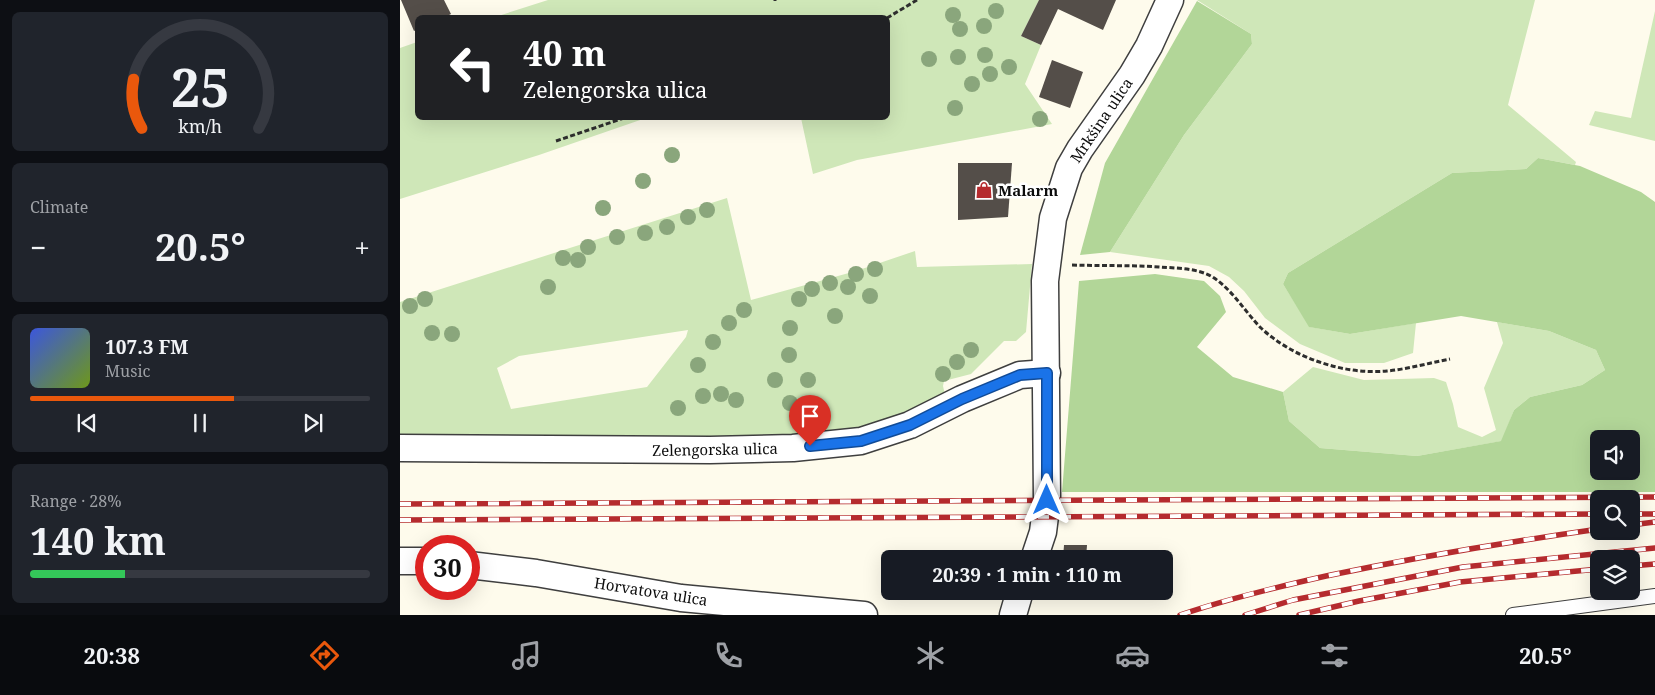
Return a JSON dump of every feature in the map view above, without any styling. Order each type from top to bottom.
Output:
[{"type":"street","name":"Mrkšina ulica","points":[[1037,550],[1046,517],[1047,373],[1045,280],[1053,218],[1069,168],[1080,149],[1132,75],[1149,46],[1170,0]]},
{"type":"street","name":"Zelengorska ulica","points":[[400,448],[710,450],[793,448],[861,441],[910,425],[962,399],[1020,375],[1047,373]]},
{"type":"street","points":[[400,561],[415,561]]},
{"type":"street","name":"Horvatova ulica","points":[[480,566],[536,573],[682,598],[864,615]]},
{"type":"street","points":[[1013,615],[1017,600]]},
{"type":"lane","points":[[1512,615],[1655,596]]},
{"type":"path","points":[[890,16],[917,0]]},
{"type":"path","points":[[556,141],[618,120]]},
{"type":"path","points":[[1046,265],[1180,268],[1205,273],[1218,281],[1262,328],[1291,349],[1316,362],[1350,370],[1386,371],[1450,359]]},
{"type":"green space","points":[[548,0],[1039,0],[1021,36],[1041,45],[1025,84],[1052,124],[857,160],[813,174],[801,120],[890,120],[890,15],[501,15]]},
{"type":"green space","points":[[1197,0],[1535,0],[1508,105],[1576,162],[1575,165],[1538,158],[1526,169],[1452,173],[1288,273],[1283,284],[1310,327],[1350,334],[1416,323],[1413,353],[1384,363],[1345,363],[1300,344],[1265,318],[1244,291],[1229,277],[1209,266],[1110,252],[1184,135],[1252,44],[1251,34]]},
{"type":"green space","points":[[1197,1],[1251,34],[1252,44],[1184,135],[1110,252],[1080,255],[1105,163]]},
{"type":"green space","points":[[1655,11],[1655,141],[1589,125],[1595,111],[1631,118]]},
{"type":"green space","points":[[415,43],[415,120],[640,120],[539,155],[400,199],[400,48]]},
{"type":"green space","points":[[1538,158],[1580,166],[1641,192],[1655,202],[1655,492],[1640,492],[1640,490],[1590,490],[1590,492],[1062,492],[1079,281],[1155,274],[1204,281],[1220,296],[1226,312],[1197,347],[1233,377],[1283,392],[1289,421],[1320,448],[1417,456],[1501,441],[1514,410],[1530,397],[1582,385],[1605,370],[1596,350],[1549,331],[1461,316],[1350,334],[1309,327],[1283,284],[1288,273],[1452,173],[1526,169]]},
{"type":"green space","points":[[727,198],[751,300],[856,271],[915,251],[917,267],[1032,264],[1026,332],[1016,341],[1004,341],[971,374],[944,381],[945,395],[895,423],[793,441],[400,441],[400,302]],"holes":[[[688,330],[686,337],[647,387],[511,409],[497,368],[519,356]]]},
{"type":"green space","points":[[1497,322],[1549,331],[1596,350],[1605,370],[1582,385],[1530,397],[1514,410],[1502,441],[1417,456],[1320,448],[1289,421],[1283,392],[1313,367],[1364,380],[1434,378],[1446,382],[1458,427],[1482,437],[1496,430],[1484,388],[1503,343]]},
{"type":"building","points":[[401,0],[444,0],[451,14],[415,15],[414,31]]},
{"type":"building","points":[[1039,0],[1116,0],[1103,30],[1058,9],[1041,45],[1021,36]]},
{"type":"building","points":[[1052,60],[1083,72],[1070,108],[1039,97]]},
{"type":"building","points":[[958,163],[1012,163],[1008,217],[958,220]]},
{"type":"building","points":[[1064,545],[1087,545],[1087,550],[1064,550]]},
{"type":"railway","points":[[400,504],[1655,497]]},
{"type":"railway","points":[[400,520],[1590,514]]},
{"type":"railway","points":[[1640,514],[1655,514]]},
{"type":"railway","points":[[1640,524],[1655,522]]},
{"type":"railway","points":[[1180,615],[1252,594],[1326,576],[1462,550],[1590,530]]},
{"type":"railway","points":[[1245,615],[1293,600],[1463,567],[1655,548]]},
{"type":"railway","points":[[1640,565],[1655,564]]},
{"type":"railway","points":[[1299,615],[1359,601],[1460,582],[1590,570]]},
{"type":"place","name":"Malarm","points":[[984,190]]},
{"type":"route","points":[[810,446],[861,441],[910,425],[962,399],[1020,375],[1047,373],[1047,500]]}]
